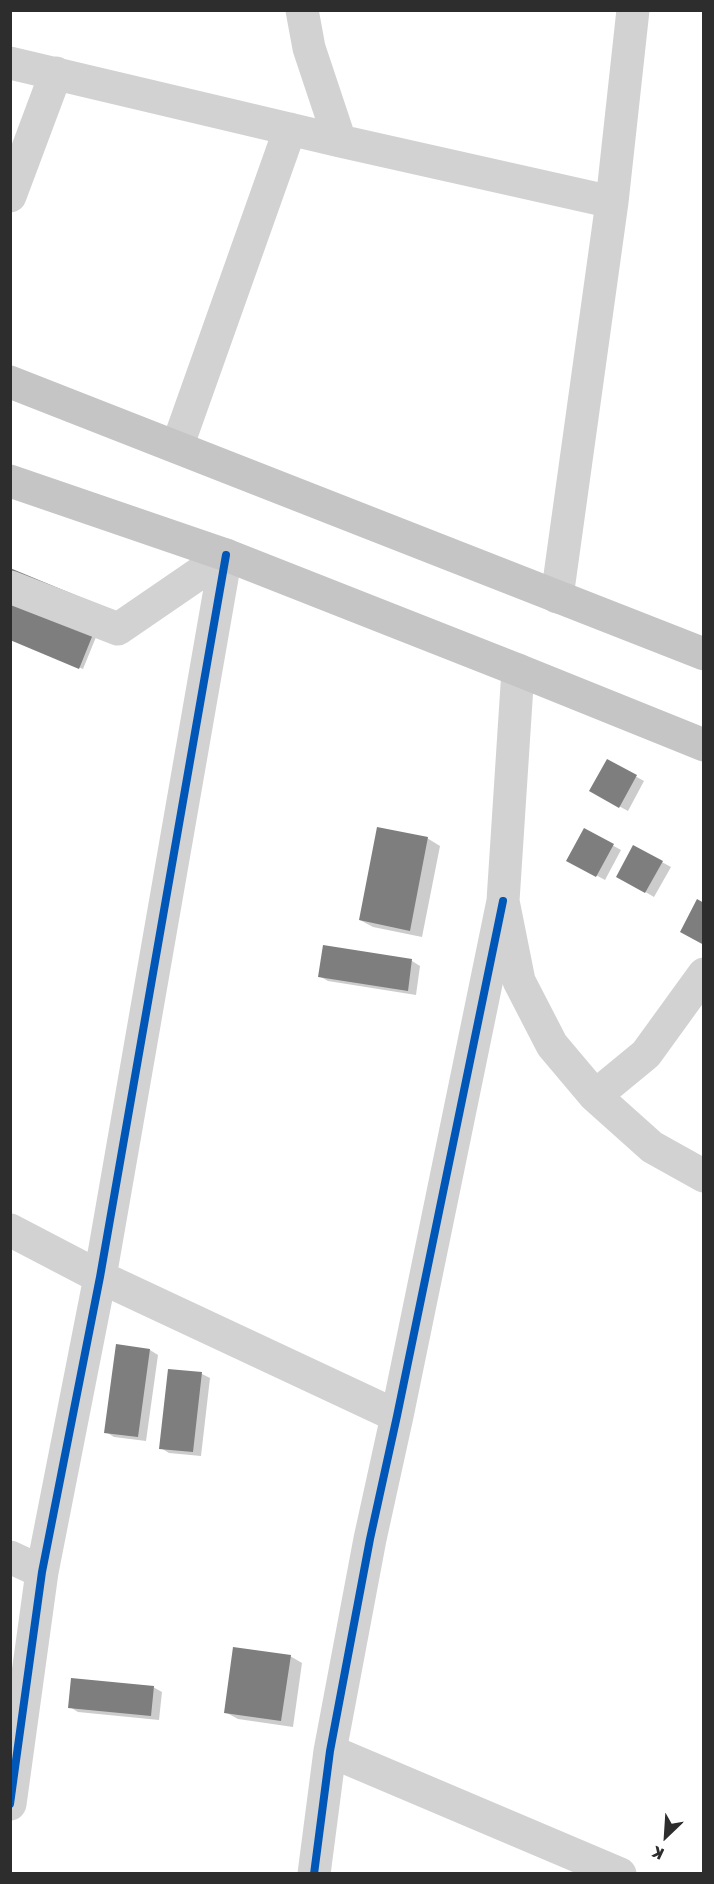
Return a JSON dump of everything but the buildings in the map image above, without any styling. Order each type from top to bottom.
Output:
[{"type":"main road","points":[[10,382],[704,654]]},
{"type":"main road","points":[[10,481],[226,555],[704,745]]},
{"type":"street","points":[[302,10],[309,48],[340,141]]},
{"type":"street","points":[[556,597],[612,202],[633,10]]},
{"type":"street","points":[[10,63],[612,202]]},
{"type":"street","points":[[10,195],[56,73]]},
{"type":"street","points":[[177,447],[290,129]]},
{"type":"street","points":[[10,587],[118,629],[226,555]]},
{"type":"street","points":[[10,1804],[42,1572],[100,1277],[226,555]]},
{"type":"street","points":[[314,1874],[330,1751],[370,1539],[503,902],[518,670]]},
{"type":"street","points":[[503,902],[519,981],[552,1045],[595,1096],[652,1147],[704,1176]]},
{"type":"street","points":[[595,1096],[646,1054],[704,974]]},
{"type":"street","points":[[10,1230],[100,1277],[397,1416]]},
{"type":"street","points":[[10,1557],[42,1572]]},
{"type":"street","points":[[330,1751],[620,1874]]},
{"type":"cycle path","points":[[10,1804],[42,1572],[100,1277],[226,555]]},
{"type":"cycle path","points":[[314,1874],[330,1751],[370,1539],[503,901]]}]
